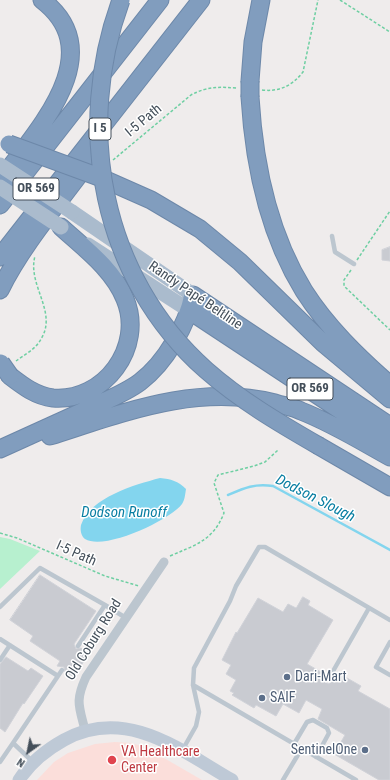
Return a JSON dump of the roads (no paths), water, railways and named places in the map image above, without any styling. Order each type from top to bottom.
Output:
[{"type":"highway","points":[[0,181],[52,109],[68,74],[70,52],[65,27],[56,14],[42,0]]},
{"type":"highway","points":[[121,0],[103,63],[98,128],[100,160],[105,191],[113,223],[135,277],[173,336],[194,359],[227,388],[248,403],[318,446],[390,487]]},
{"type":"highway","name":"I 5","points":[[0,205],[160,0]]},
{"type":"highway","name":"I 5","points":[[0,257],[201,0]]},
{"type":"highway","points":[[262,0],[253,42],[250,89],[252,135],[261,185],[268,208],[288,260],[304,290],[319,312],[367,364],[390,385]]},
{"type":"highway","points":[[0,290],[13,267],[38,231],[95,155],[115,110]]},
{"type":"highway","points":[[4,142],[99,177],[151,200],[200,229],[240,262],[323,343],[390,399]]},
{"type":"highway","points":[[6,366],[31,391],[42,396],[53,398],[74,396],[100,386],[116,368],[127,347],[130,321],[126,300],[116,281],[98,261],[61,227]]},
{"type":"highway","points":[[0,448],[118,395],[141,382],[170,347],[183,327],[191,303]]},
{"type":"highway","name":"Randy Papé Beltline","points":[[191,303],[390,426]]},
{"type":"highway","name":"Randy Papé Beltline","points":[[191,303],[390,443]]},
{"type":"highway","points":[[0,452],[146,406],[191,397],[226,395],[264,400],[300,410],[332,424],[390,457]]},
{"type":"main road","name":"Randy Papé Beltline","points":[[0,165],[72,212],[191,303]]},
{"type":"main road","name":"Randy Papé Beltline","points":[[0,188],[61,227],[191,303]]},
{"type":"street","name":"Old Coburg Road","points":[[85,730],[78,703],[80,690],[86,677],[164,562]]},
{"type":"street","points":[[19,780],[26,770],[49,748],[85,730],[102,727],[133,729],[147,733],[232,780]]},
{"type":"lane","points":[[332,236],[335,252],[354,264]]},
{"type":"lane","points":[[182,751],[196,726],[198,717],[199,707],[193,685],[193,672],[232,599],[236,586],[259,547],[265,547],[390,620]]},
{"type":"lane","points":[[0,607],[40,568],[126,618]]},
{"type":"lane","points":[[78,646],[105,605]]},
{"type":"lane","points":[[328,680],[369,608]]},
{"type":"lane","points":[[0,638],[58,676]]},
{"type":"lane","points":[[390,642],[376,667],[390,676]]},
{"type":"lane","points":[[0,660],[10,644]]},
{"type":"lane","points":[[0,762],[62,670]]},
{"type":"lane","points":[[193,685],[356,780]]},
{"type":"lane","points":[[294,744],[306,722],[313,720],[326,728],[329,733],[316,757]]},
{"type":"lane","points":[[13,743],[34,762]]},
{"type":"lane","points":[[283,780],[302,748]]},
{"type":"water","name":"Dodson Runoff","points":[[160,478],[174,481],[186,489],[182,504],[175,511],[151,525],[121,537],[107,541],[94,542],[84,538],[81,533],[81,525],[86,515],[94,507],[114,494],[138,484]]},
{"type":"waterway","name":"Dodson Slough","points":[[228,495],[245,488],[261,485],[273,486],[390,550]]},
{"type":"place","name":"Dari-Mart","points":[[287,677]]},
{"type":"place","name":"SAIF","points":[[262,698]]},
{"type":"place","name":"SentinelOne","points":[[365,750]]},
{"type":"place","name":"VA Healthcare Center","points":[[112,760]]}]
